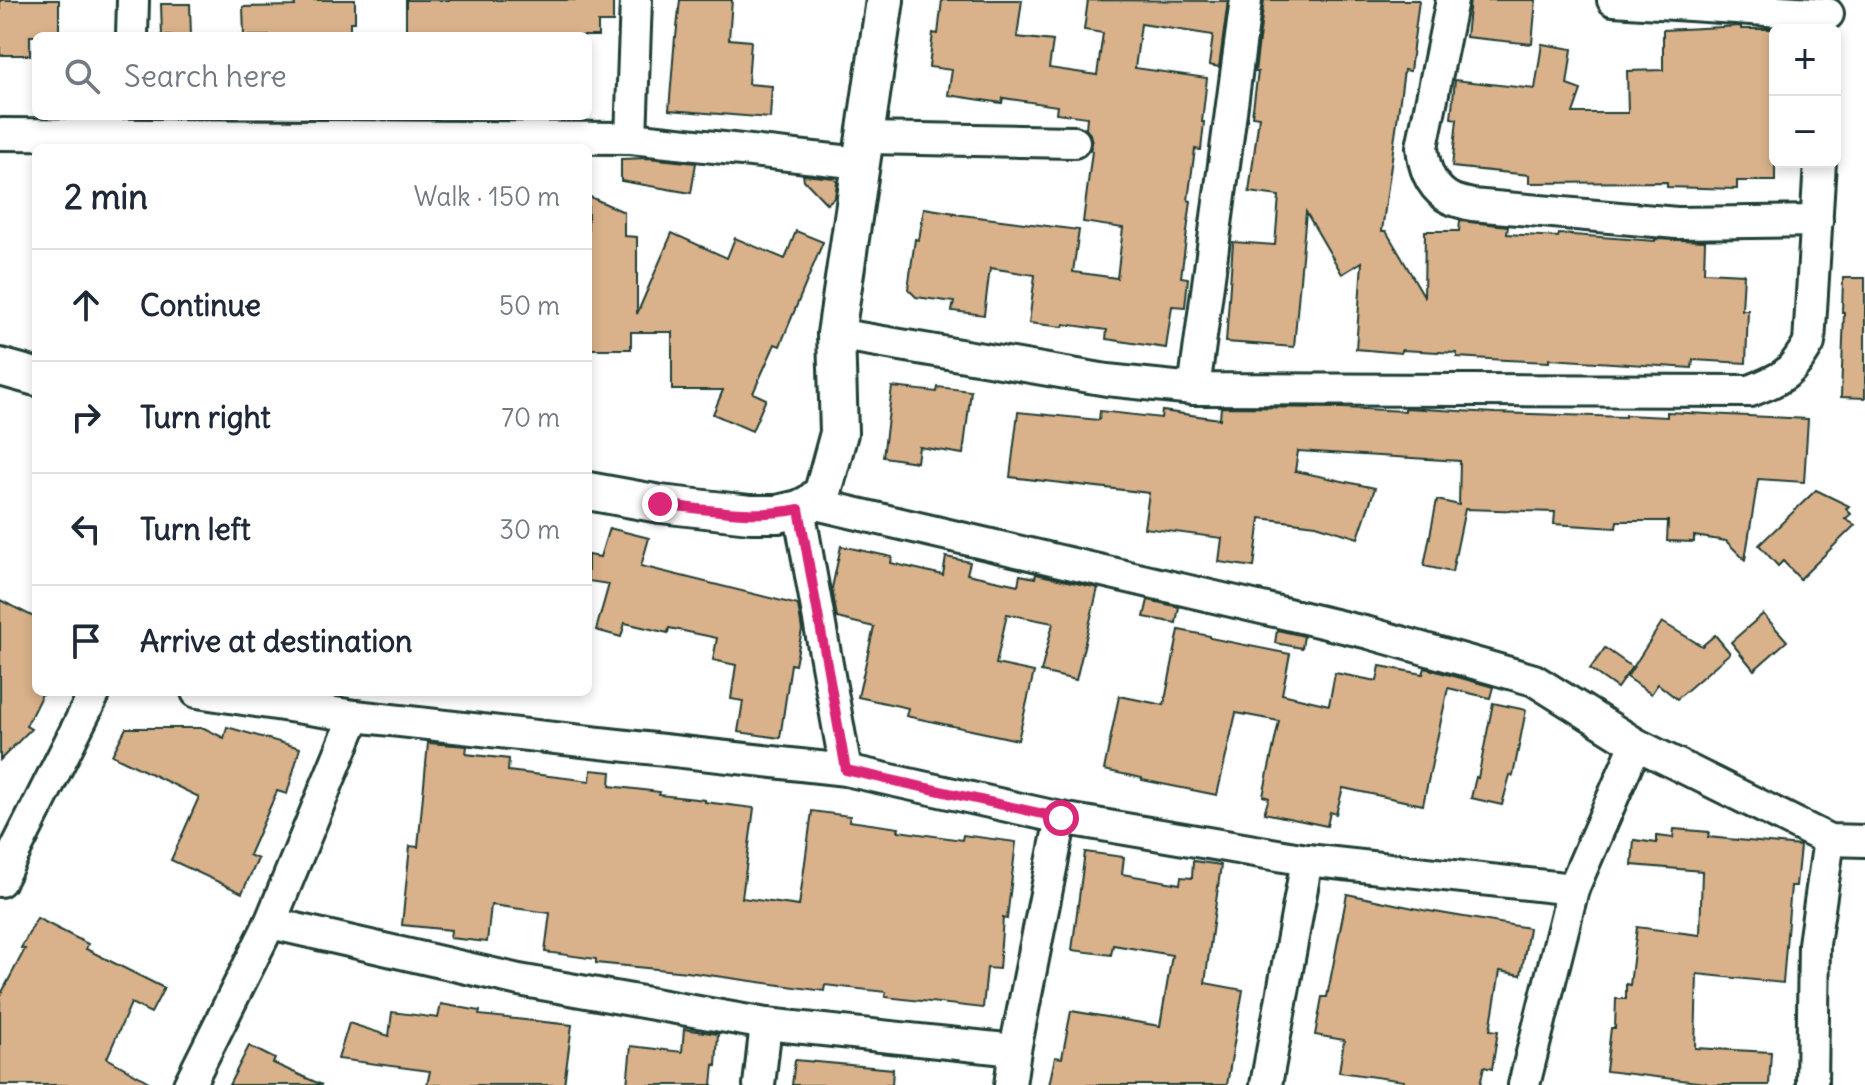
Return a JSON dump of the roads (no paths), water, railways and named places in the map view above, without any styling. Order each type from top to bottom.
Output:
[{"type":"street","points":[[132,32],[133,0]]},
{"type":"street","points":[[631,138],[636,0]]},
{"type":"street","points":[[592,492],[660,504],[750,514],[778,514],[805,506],[823,492],[839,433],[836,334],[885,0]]},
{"type":"street","points":[[1194,389],[1246,0]]},
{"type":"street","points":[[1452,0],[1422,147],[1424,167],[1446,196],[1472,205],[1677,223],[1817,221]]},
{"type":"street","points":[[1613,0],[1828,15]]},
{"type":"street","points":[[0,134],[631,138],[863,150],[1074,142]]},
{"type":"street","points":[[836,334],[1107,380],[1194,389],[1750,391],[1779,379],[1794,368],[1809,343],[1820,168]]},
{"type":"street","points":[[0,367],[32,376]]},
{"type":"street","points":[[805,506],[1369,633],[1534,680],[1636,744],[1829,840],[1865,841]]},
{"type":"street","points":[[805,506],[846,770]]},
{"type":"street","points":[[0,881],[93,696]]},
{"type":"street","points":[[223,696],[355,716],[846,770],[1061,818],[1307,860],[1573,889]]},
{"type":"street","points":[[189,1085],[270,923],[355,716]]},
{"type":"street","points":[[1524,1085],[1573,889],[1636,744]]},
{"type":"street","points":[[1010,1085],[1061,818]]},
{"type":"street","points":[[1812,1085],[1814,944],[1829,840]]},
{"type":"street","points":[[1266,1085],[1307,860]]},
{"type":"street","points":[[270,923],[519,980],[766,1024],[1015,1050]]},
{"type":"street","points":[[759,1085],[766,1024]]}]
